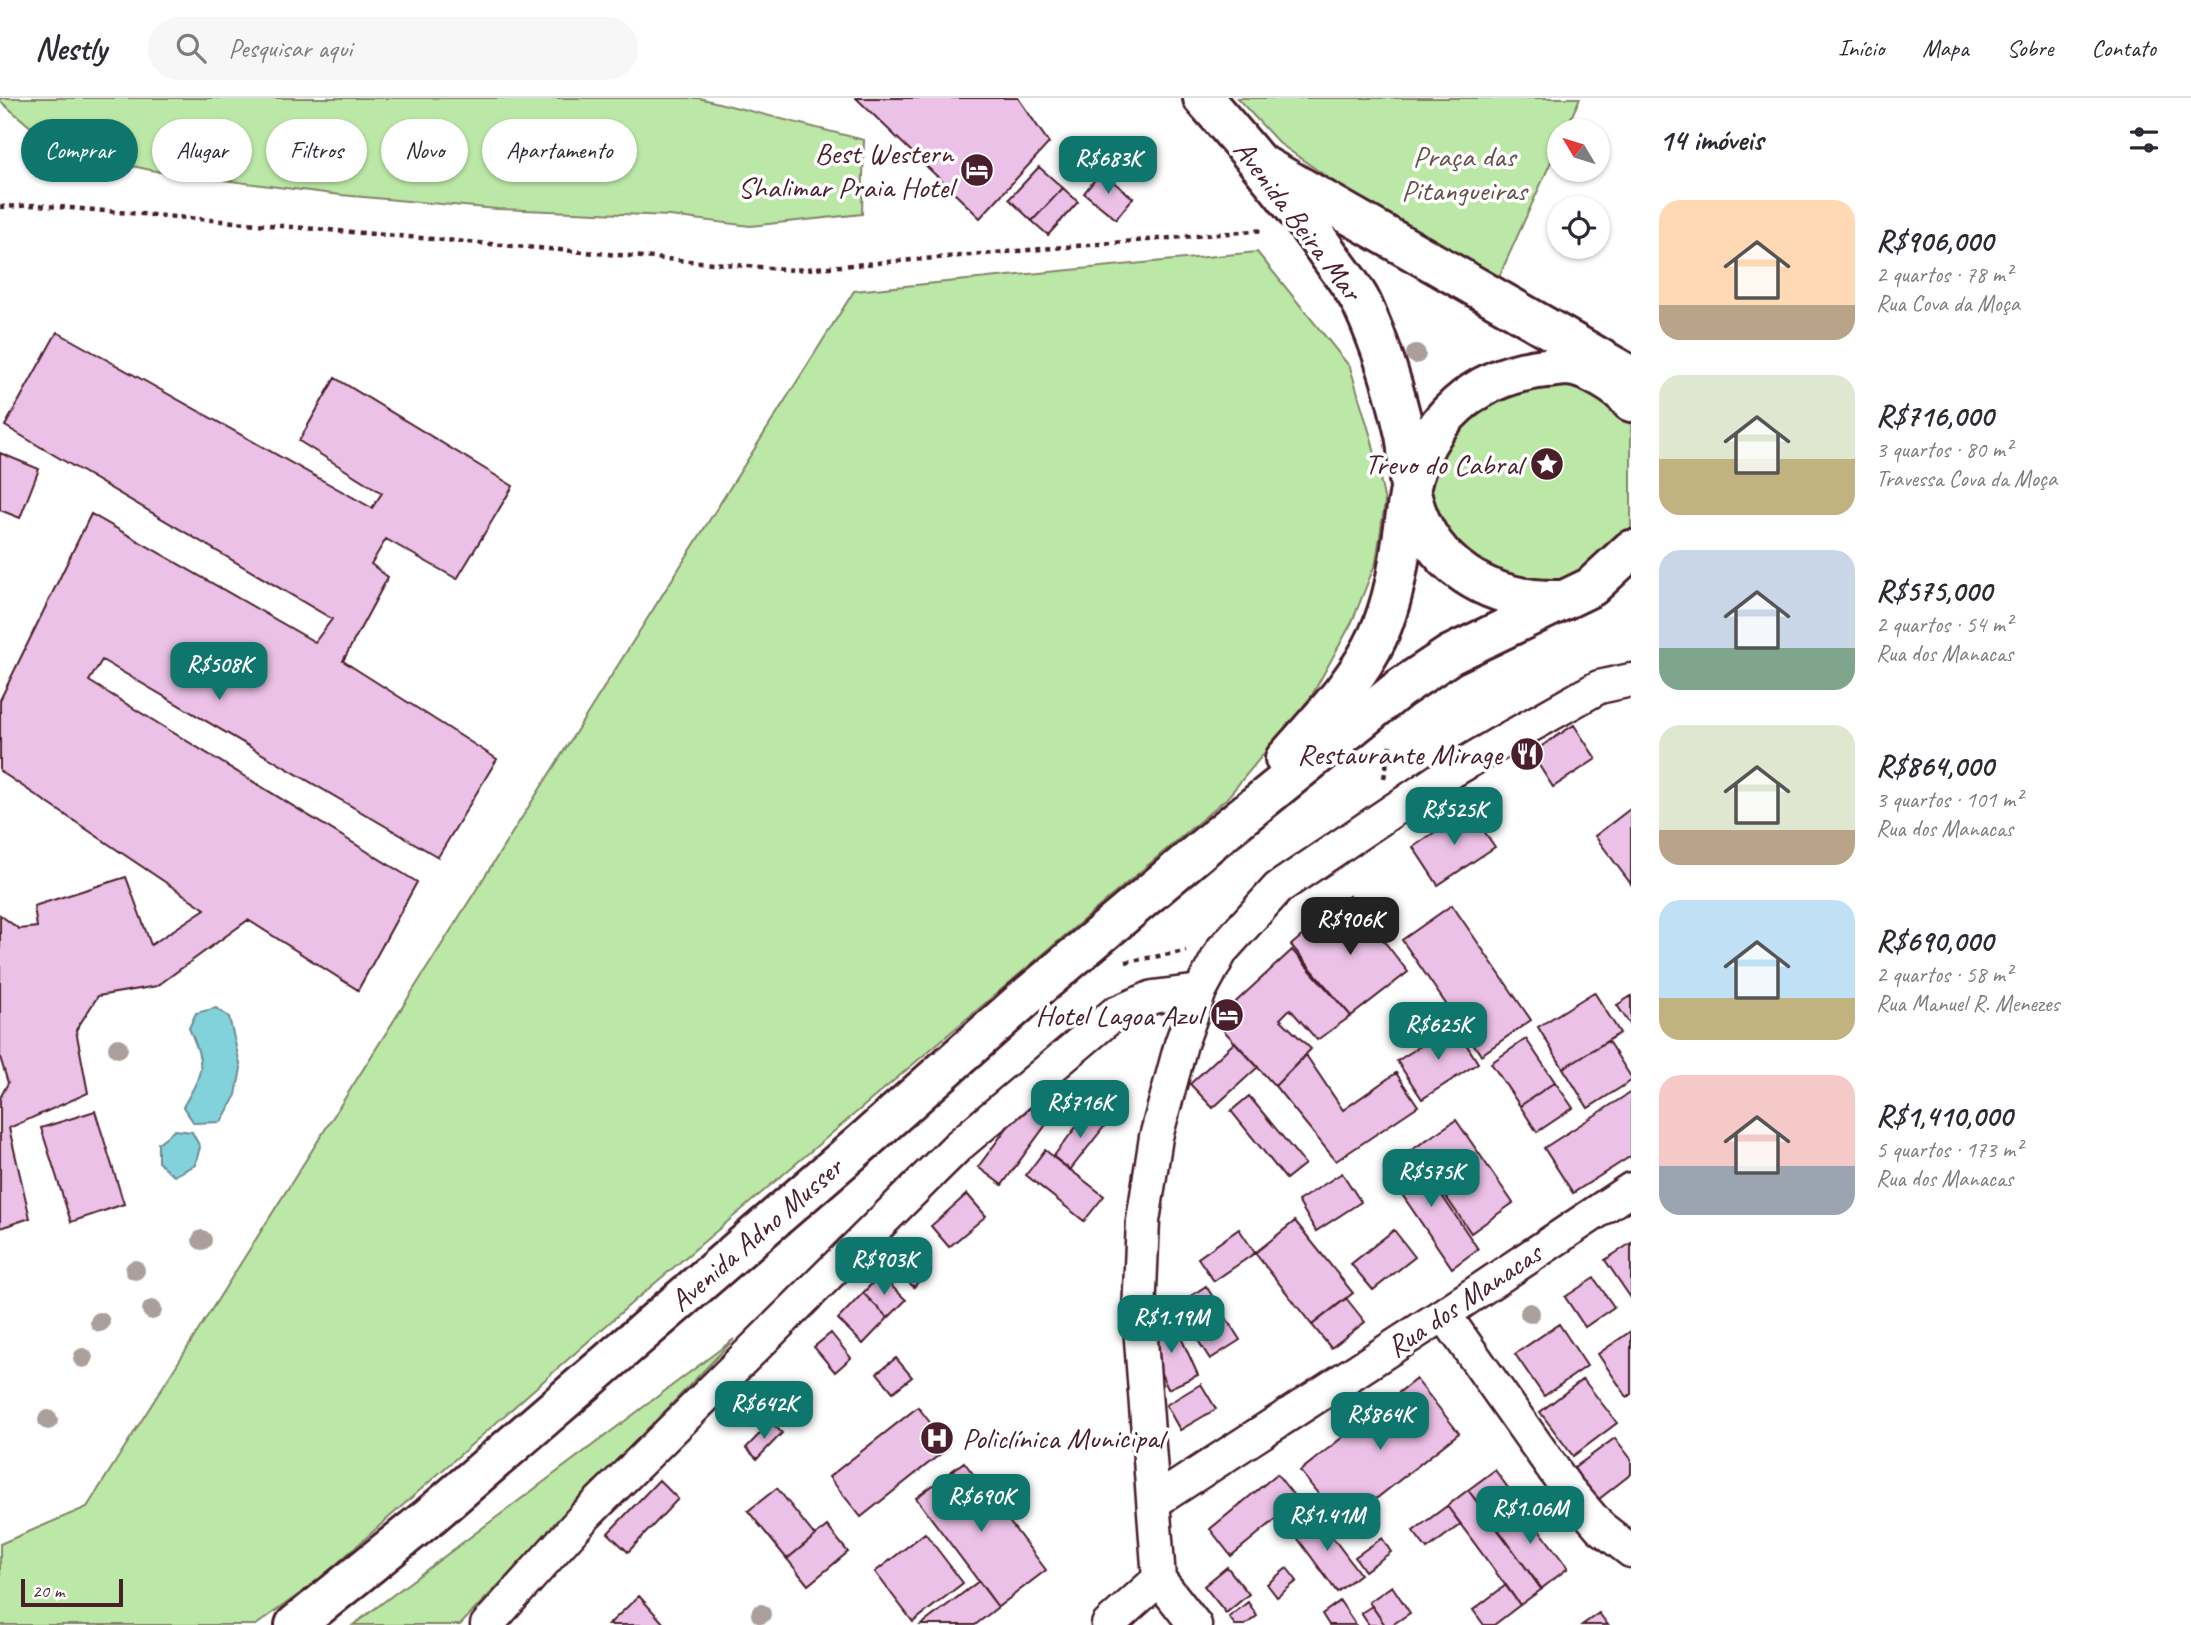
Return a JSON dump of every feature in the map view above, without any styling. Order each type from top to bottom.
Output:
[{"type":"main road","name":"Avenida Beira Mar","points":[[1203,98],[1310,227],[1361,302],[1394,388],[1407,443],[1410,490]]},
{"type":"main road","points":[[1259,163],[1631,376]]},
{"type":"main road","points":[[1631,402],[1606,380],[1570,366],[1526,370],[1494,380],[1464,397],[1438,426],[1423,453],[1410,490],[1422,525],[1443,556],[1472,579],[1505,595],[1533,600],[1576,594],[1631,579]]},
{"type":"main road","name":"Avenida Adno Musser","points":[[1214,839],[1356,674],[1378,636],[1396,584],[1410,490]]},
{"type":"main road","points":[[1576,594],[1631,550]]},
{"type":"main road","name":"Avenida Adno Musser","points":[[295,1625],[430,1516],[863,1142],[1024,999],[1214,839],[1399,689],[1450,655],[1576,594]]},
{"type":"street","points":[[1195,1625],[1160,1579],[1139,1313],[1143,1221],[1156,1137],[1181,1044],[1200,992],[1222,950],[1278,888],[1444,776],[1599,687],[1631,680]]},
{"type":"street","points":[[487,1625],[584,1517],[958,1146],[1114,1014],[1153,997],[1200,992]]},
{"type":"street","name":"Rua dos Manacas","points":[[1154,1502],[1631,1189]]},
{"type":"street","points":[[1444,1314],[1566,1487],[1600,1527],[1631,1551]]},
{"type":"street","points":[[1108,1625],[1160,1579]]},
{"type":"path","points":[[0,207],[37,205],[794,270],[1310,227]]},
{"type":"path","points":[[1377,820],[1399,689]]},
{"type":"green space","points":[[0,98],[699,98],[864,140],[862,214],[750,226],[670,216],[497,209],[341,195],[239,182],[252,182],[252,119],[152,119],[152,170],[138,167],[138,119],[21,119],[0,101]]},
{"type":"green space","name":"Praça das Pitangueiras","points":[[1237,98],[1580,98],[1570,119],[1547,119],[1547,171],[1498,279],[1344,189],[1279,143]]},
{"type":"green space","points":[[1257,252],[1350,367],[1372,441],[1385,502],[1376,562],[1352,622],[1311,697],[1227,798],[634,1301],[316,1582],[256,1625],[0,1625],[0,1544],[87,1507],[854,291]]},
{"type":"green space","points":[[1534,372],[1600,397],[1622,414],[1631,425],[1631,549],[1606,574],[1521,592],[1442,535],[1425,482],[1430,449]]},
{"type":"green space","points":[[734,1339],[460,1625],[353,1625]]},
{"type":"water","points":[[216,1008],[229,1017],[241,1068],[236,1095],[221,1122],[194,1123],[183,1107],[199,1076],[200,1068],[198,1052],[189,1028],[196,1013]]},
{"type":"water","points":[[175,1130],[192,1132],[200,1147],[195,1165],[174,1176],[158,1162],[158,1143]]},
{"type":"building","name":"Best Western Shalimar Praia Hotel","points":[[856,98],[1018,98],[1049,143],[980,218]]},
{"type":"building","points":[[1039,167],[1063,188],[1032,221],[1009,199]]},
{"type":"building","points":[[1101,172],[1133,198],[1116,219],[1084,193]]},
{"type":"building","points":[[1063,188],[1078,202],[1048,235],[1032,221]]},
{"type":"building","points":[[57,332],[372,508],[382,493],[299,441],[335,378],[513,486],[457,579],[386,539],[371,564],[388,577],[343,661],[497,759],[438,857],[102,660],[89,681],[417,882],[358,990],[248,920],[157,986],[98,996],[76,1030],[88,1093],[9,1128],[30,1218],[0,1228],[0,1098],[8,1083],[0,1057],[0,915],[19,929],[37,927],[34,906],[126,877],[151,945],[205,909],[0,771],[0,700],[91,514],[315,642],[332,619],[5,426]]},
{"type":"building","points":[[0,453],[39,469],[20,518],[0,510]]},
{"type":"building","points":[[1574,725],[1596,759],[1553,787],[1531,753]]},
{"type":"building","points":[[1469,809],[1495,847],[1438,885],[1413,847]]},
{"type":"building","points":[[1631,810],[1631,884],[1595,836]]},
{"type":"building","points":[[1349,896],[1408,972],[1351,1016],[1291,945]]},
{"type":"building","points":[[1452,905],[1531,1020],[1481,1055],[1402,940]]},
{"type":"building","points":[[1292,950],[1351,1016],[1317,1040],[1290,1009],[1280,1019],[1311,1049],[1275,1086],[1215,1021]]},
{"type":"building","points":[[1594,992],[1620,1033],[1563,1068],[1538,1027]]},
{"type":"building","points":[[1631,996],[1631,1026],[1617,1005]]},
{"type":"building","points":[[1454,1025],[1478,1063],[1422,1099],[1397,1061]]},
{"type":"building","points":[[1526,1039],[1555,1082],[1520,1106],[1491,1063]]},
{"type":"building","points":[[1608,1041],[1631,1081],[1588,1108],[1563,1068]]},
{"type":"building","points":[[1235,1042],[1258,1067],[1213,1108],[1190,1084]]},
{"type":"building","points":[[1306,1055],[1343,1110],[1396,1073],[1418,1106],[1336,1161],[1275,1086]]},
{"type":"building","points":[[1555,1082],[1573,1108],[1537,1132],[1520,1106]]},
{"type":"building","points":[[1040,1083],[1064,1100],[1002,1185],[978,1167]]},
{"type":"building","points":[[1631,1092],[1631,1156],[1573,1193],[1544,1148]]},
{"type":"building","points":[[1249,1096],[1305,1164],[1286,1179],[1231,1111]]},
{"type":"building","points":[[1090,1109],[1107,1123],[1070,1170],[1053,1157]]},
{"type":"building","points":[[95,1111],[124,1204],[71,1222],[41,1128]]},
{"type":"building","points":[[1456,1120],[1513,1203],[1471,1233],[1413,1149]]},
{"type":"building","points":[[1045,1150],[1104,1196],[1084,1221],[1026,1175]]},
{"type":"building","points":[[1411,1150],[1478,1249],[1452,1268],[1384,1168]]},
{"type":"building","points":[[1342,1173],[1361,1202],[1316,1231],[1298,1201]]},
{"type":"building","points":[[967,1194],[986,1216],[949,1247],[931,1226]]},
{"type":"building","points":[[1295,1221],[1353,1293],[1312,1325],[1255,1253]]},
{"type":"building","points":[[1239,1229],[1255,1253],[1214,1281],[1198,1258]]},
{"type":"building","points":[[1394,1230],[1415,1257],[1373,1290],[1351,1264]]},
{"type":"building","points":[[892,1241],[928,1270],[914,1287],[879,1257]]},
{"type":"building","points":[[1631,1243],[1631,1298],[1605,1260]]},
{"type":"building","points":[[880,1275],[906,1300],[888,1318],[863,1293]]},
{"type":"building","points":[[1594,1278],[1614,1307],[1585,1327],[1565,1297]]},
{"type":"building","points":[[1206,1286],[1240,1340],[1210,1359],[1176,1306]]},
{"type":"building","points":[[863,1293],[888,1318],[863,1344],[838,1319]]},
{"type":"building","points":[[1346,1298],[1365,1322],[1331,1348],[1312,1325]]},
{"type":"building","points":[[1174,1322],[1198,1375],[1168,1389],[1144,1336]]},
{"type":"building","points":[[1559,1324],[1587,1366],[1544,1396],[1515,1354]]},
{"type":"building","points":[[1631,1331],[1631,1394],[1627,1397],[1598,1354]]},
{"type":"building","points":[[831,1333],[851,1358],[835,1372],[814,1347]]},
{"type":"building","points":[[896,1358],[912,1377],[893,1392],[877,1373]]},
{"type":"building","points":[[1416,1379],[1459,1433],[1343,1525],[1300,1471]]},
{"type":"building","points":[[1583,1379],[1617,1423],[1573,1456],[1540,1412]]},
{"type":"building","points":[[1201,1384],[1216,1409],[1180,1430],[1166,1405]]},
{"type":"building","points":[[918,1407],[949,1447],[861,1517],[829,1477]]},
{"type":"building","points":[[771,1422],[782,1433],[757,1459],[746,1448]]},
{"type":"building","points":[[1615,1438],[1631,1459],[1631,1474],[1594,1503],[1570,1471]]},
{"type":"building","points":[[964,1462],[1046,1570],[998,1607],[916,1498]]},
{"type":"building","points":[[1495,1470],[1519,1503],[1493,1522],[1468,1490]]},
{"type":"building","points":[[1277,1474],[1298,1501],[1231,1556],[1210,1529]]},
{"type":"building","points":[[659,1480],[678,1499],[628,1552],[608,1533]]},
{"type":"building","points":[[777,1488],[815,1536],[787,1559],[748,1511]]},
{"type":"building","points":[[1468,1490],[1542,1589],[1520,1605],[1447,1506]]},
{"type":"building","points":[[1519,1503],[1568,1568],[1541,1589],[1493,1522]]},
{"type":"building","points":[[1447,1506],[1461,1524],[1427,1549],[1413,1531]]},
{"type":"building","points":[[1316,1515],[1360,1574],[1337,1592],[1293,1532]]},
{"type":"building","points":[[827,1526],[848,1552],[808,1585],[787,1559]]},
{"type":"building","points":[[925,1533],[963,1583],[913,1622],[875,1572]]},
{"type":"building","points":[[1382,1538],[1391,1552],[1365,1571],[1355,1557]]},
{"type":"building","points":[[1227,1567],[1249,1594],[1226,1613],[1204,1586]]},
{"type":"building","points":[[1287,1568],[1297,1581],[1277,1597],[1267,1584]]},
{"type":"building","points":[[979,1581],[998,1607],[975,1625],[921,1625]]},
{"type":"building","points":[[1506,1585],[1520,1605],[1494,1625],[1484,1625],[1473,1610]]},
{"type":"building","points":[[1392,1586],[1410,1613],[1392,1625],[1385,1625],[1369,1602]]},
{"type":"building","points":[[639,1596],[665,1625],[608,1625]]},
{"type":"building","points":[[1340,1601],[1356,1625],[1329,1625],[1322,1614]]},
{"type":"building","points":[[1248,1602],[1257,1616],[1245,1625],[1235,1625],[1229,1617]]},
{"type":"building","points":[[1372,1606],[1385,1625],[1369,1625],[1361,1613]]},
{"type":"building","points":[[1599,1613],[1608,1625],[1582,1625]]},
{"type":"place","name":"Best Western Shalimar Praia Hotel","points":[[977,170]]},
{"type":"place","name":"Trevo do Cabral","points":[[1547,464]]},
{"type":"place","name":"Restaurante Mirage","points":[[1527,754]]},
{"type":"place","name":"Hotel Lagoa Azul","points":[[1227,1015]]},
{"type":"place","name":"Policlínica Municipal","points":[[937,1438]]}]
